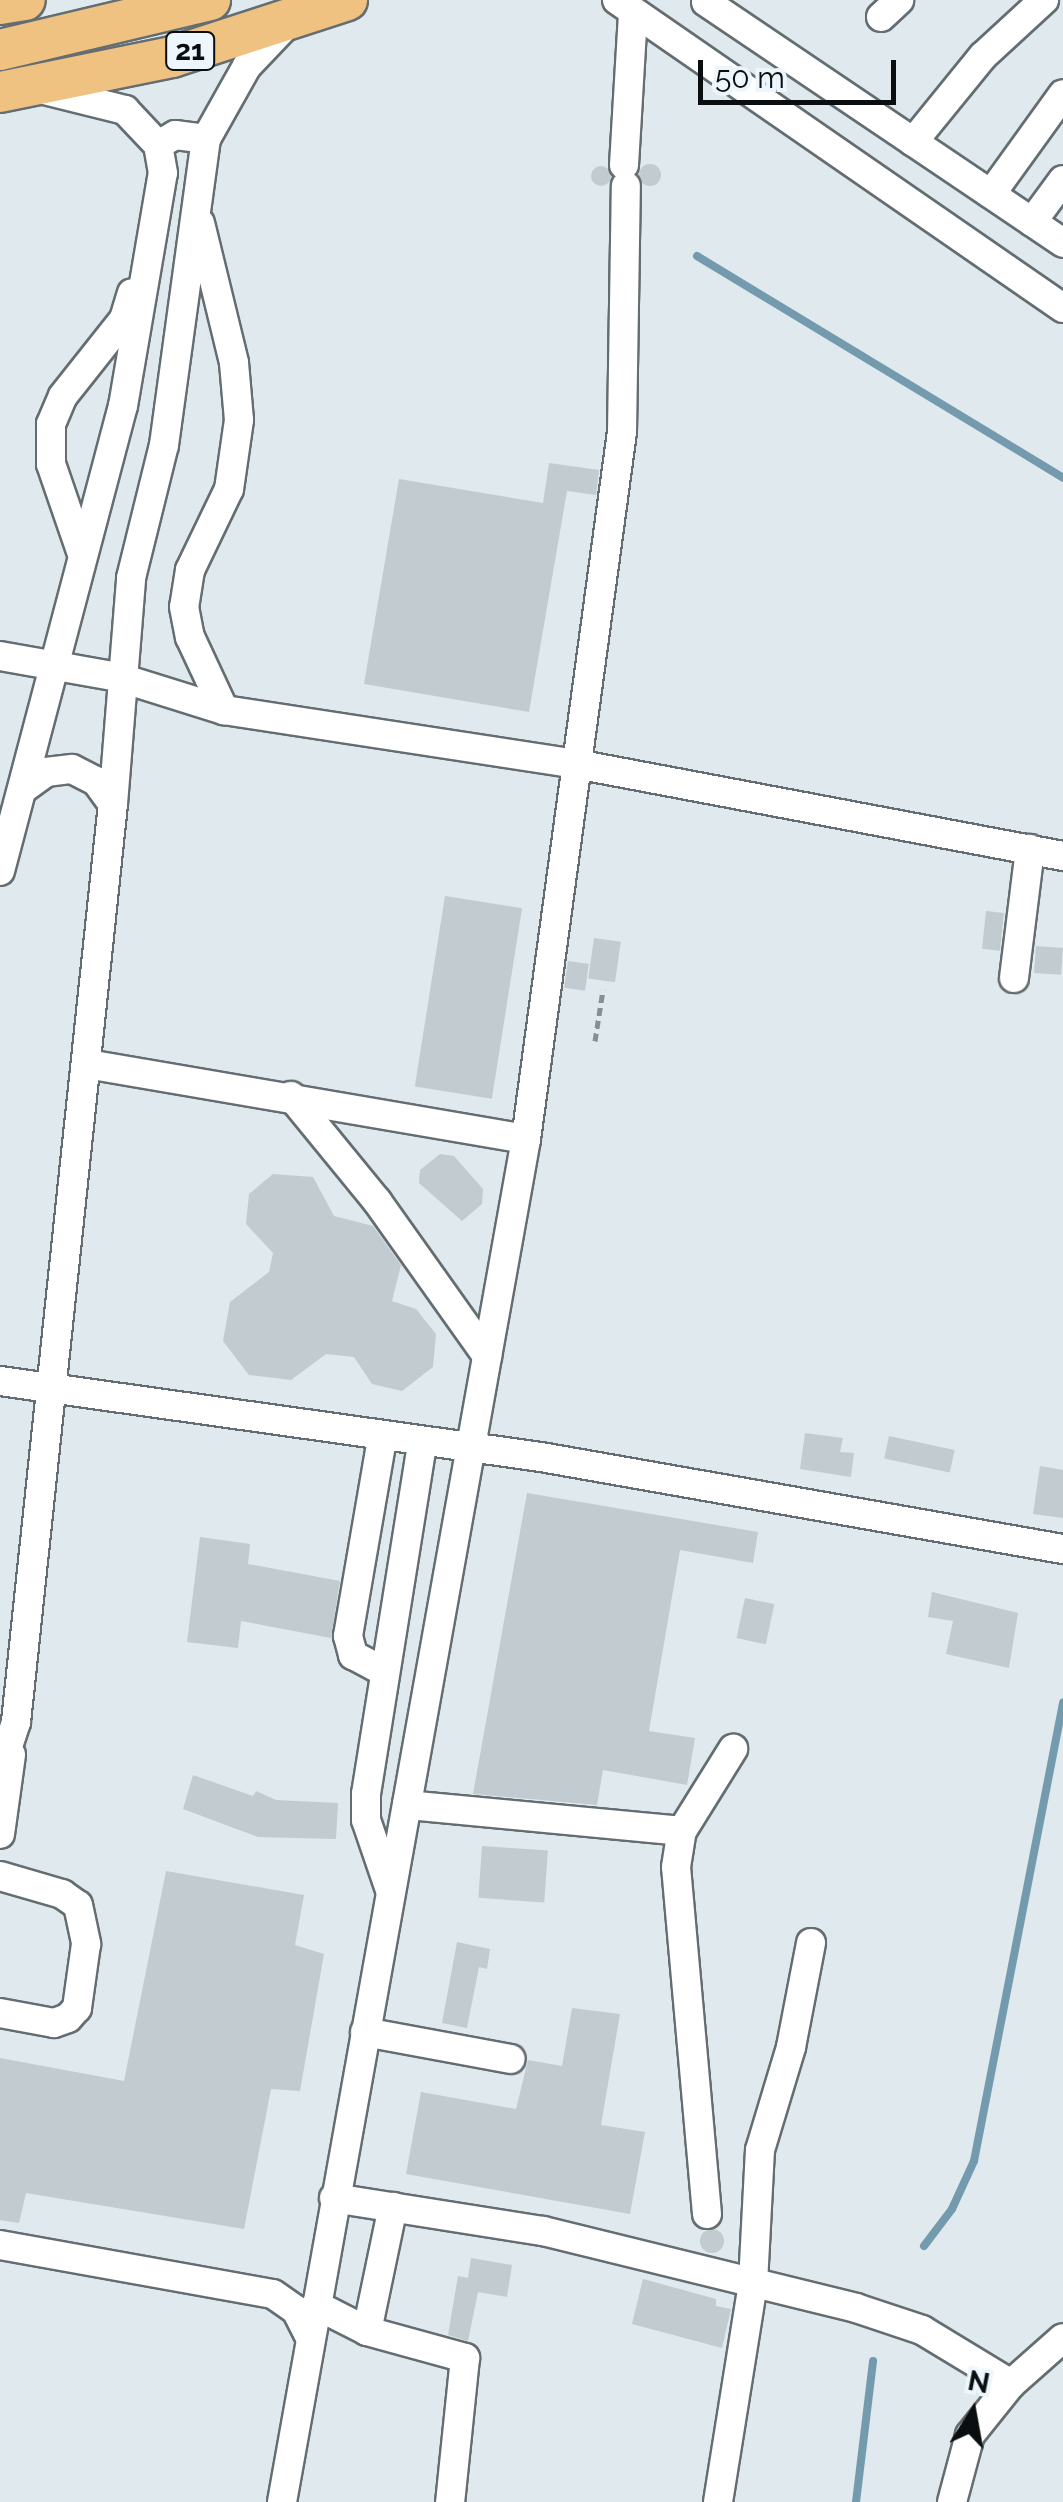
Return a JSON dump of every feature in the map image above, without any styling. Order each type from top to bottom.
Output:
[{"type":"highway","points":[[0,4],[25,0]]},
{"type":"highway","points":[[0,50],[210,0]]},
{"type":"highway","name":"21","points":[[10,86],[288,23],[347,0]]},
{"type":"street","points":[[913,142],[983,56],[1044,0]]},
{"type":"street","points":[[1053,0],[1063,14]]},
{"type":"street","points":[[673,41],[707,1],[1063,243]]},
{"type":"street","points":[[625,6],[1063,308]]},
{"type":"street","points":[[282,2502],[526,1139],[622,432],[625,6]]},
{"type":"street","points":[[0,1834],[5,1763],[52,1388],[113,804],[118,677],[130,578],[168,416],[206,138],[247,66],[288,23]]},
{"type":"street","points":[[0,870],[124,406],[159,210],[158,146],[125,110],[10,86]]},
{"type":"street","points":[[991,194],[1063,94]]},
{"type":"street","points":[[158,146],[175,135],[206,138]]},
{"type":"street","points":[[1032,222],[1063,180]]},
{"type":"street","points":[[196,207],[234,363],[239,420],[229,489],[190,570],[184,608],[190,637],[224,710]]},
{"type":"street","points":[[82,555],[50,464],[52,424],[63,396],[124,319],[159,210]]},
{"type":"street","points":[[124,406],[168,416]]},
{"type":"street","points":[[0,656],[118,677],[224,710],[576,764],[1063,856]]},
{"type":"street","points":[[23,789],[46,772],[72,769],[96,781],[113,804]]},
{"type":"street","points":[[1014,978],[1030,849]]},
{"type":"street","points":[[86,1064],[526,1139]]},
{"type":"street","points":[[291,1096],[377,1201],[487,1356]]},
{"type":"street","points":[[0,1380],[422,1446],[471,1446],[1063,1548]]},
{"type":"street","points":[[382,1439],[348,1636],[353,1655],[385,1672]]},
{"type":"street","points":[[392,1896],[366,1820],[385,1672],[422,1446]]},
{"type":"street","points":[[707,2214],[676,1913],[682,1832],[733,1749]]},
{"type":"street","points":[[408,1806],[682,1832]]},
{"type":"street","points":[[0,1876],[42,1886],[78,1905],[86,1944],[76,2008],[68,2018],[54,2023],[0,2013]]},
{"type":"street","points":[[718,2502],[753,2283],[760,2150],[791,2047],[811,1944]]},
{"type":"street","points":[[364,2032],[512,2058]]},
{"type":"street","points":[[334,2198],[543,2231],[753,2283],[922,2330],[1012,2384]]},
{"type":"street","points":[[367,2331],[393,2206]]},
{"type":"street","points":[[0,2246],[273,2294],[293,2291],[322,2268]]},
{"type":"street","points":[[273,2294],[296,2310],[310,2338]]},
{"type":"street","points":[[316,2305],[367,2331],[465,2358],[450,2502]]},
{"type":"street","points":[[952,2502],[970,2435],[1012,2384],[1063,2338]]},
{"type":"path","points":[[595,1041],[603,990]]},
{"type":"building","points":[[650,164],[658,167],[658,183],[650,186],[642,183],[639,175],[642,167]]},
{"type":"building","points":[[601,166],[611,176],[601,186],[591,176]]},
{"type":"building","points":[[549,463],[599,470],[596,495],[567,491],[529,712],[364,684],[399,479],[543,503]]},
{"type":"building","points":[[445,896],[522,908],[492,1099],[415,1087]]},
{"type":"building","points":[[986,911],[1004,913],[1000,951],[982,949]]},
{"type":"building","points":[[594,938],[621,942],[615,982],[588,979]]},
{"type":"building","points":[[1036,946],[1063,948],[1061,975],[1034,973]]},
{"type":"building","points":[[568,961],[589,964],[585,991],[564,988]]},
{"type":"building","points":[[440,1154],[454,1156],[483,1189],[482,1204],[462,1221],[419,1183],[420,1170]]},
{"type":"building","points":[[273,1174],[313,1177],[334,1216],[373,1226],[401,1265],[392,1301],[416,1309],[436,1334],[433,1367],[402,1391],[372,1384],[354,1357],[326,1354],[291,1380],[249,1375],[223,1341],[230,1302],[269,1272],[273,1253],[246,1224],[249,1194]]},
{"type":"building","points":[[805,1433],[843,1438],[840,1452],[854,1453],[851,1477],[800,1469]]},
{"type":"building","points":[[889,1436],[955,1450],[950,1472],[884,1458]]},
{"type":"building","points":[[1040,1466],[1063,1470],[1063,1518],[1033,1514]]},
{"type":"building","points":[[527,1493],[758,1532],[753,1563],[680,1550],[649,1731],[695,1738],[687,1785],[603,1770],[597,1805],[473,1794]]},
{"type":"building","points":[[200,1537],[250,1544],[248,1564],[340,1581],[331,1638],[241,1621],[238,1648],[187,1642]]},
{"type":"building","points":[[932,1592],[1018,1613],[1009,1668],[946,1654],[953,1621],[928,1617]]},
{"type":"building","points":[[745,1598],[774,1604],[766,1644],[736,1638]]},
{"type":"building","points":[[193,1775],[253,1796],[256,1791],[276,1800],[338,1803],[336,1839],[258,1837],[183,1809]]},
{"type":"building","points":[[482,1846],[548,1851],[544,1902],[478,1898]]},
{"type":"building","points":[[166,1871],[304,1895],[295,1945],[324,1954],[300,2091],[271,2089],[244,2229],[26,2193],[19,2223],[0,2220],[0,2058],[124,2081]]},
{"type":"building","points":[[457,1942],[490,1949],[487,1969],[479,1967],[467,2028],[442,2023]]},
{"type":"building","points":[[572,2008],[620,2014],[601,2125],[645,2132],[630,2214],[406,2174],[421,2092],[516,2109],[528,2060],[562,2066]]},
{"type":"building","points":[[712,2229],[721,2232],[721,2250],[712,2253],[703,2250],[700,2241],[703,2232]]},
{"type":"building","points":[[471,2258],[512,2265],[507,2297],[478,2292],[468,2341],[448,2335],[458,2276],[468,2278]]},
{"type":"building","points":[[643,2279],[716,2299],[716,2306],[731,2309],[722,2348],[632,2324]]},
{"type":"waterway","points":[[697,256],[1063,478]]},
{"type":"waterway","points":[[924,2246],[952,2209],[974,2161],[1063,1703]]},
{"type":"waterway","points":[[856,2502],[873,2361]]}]
